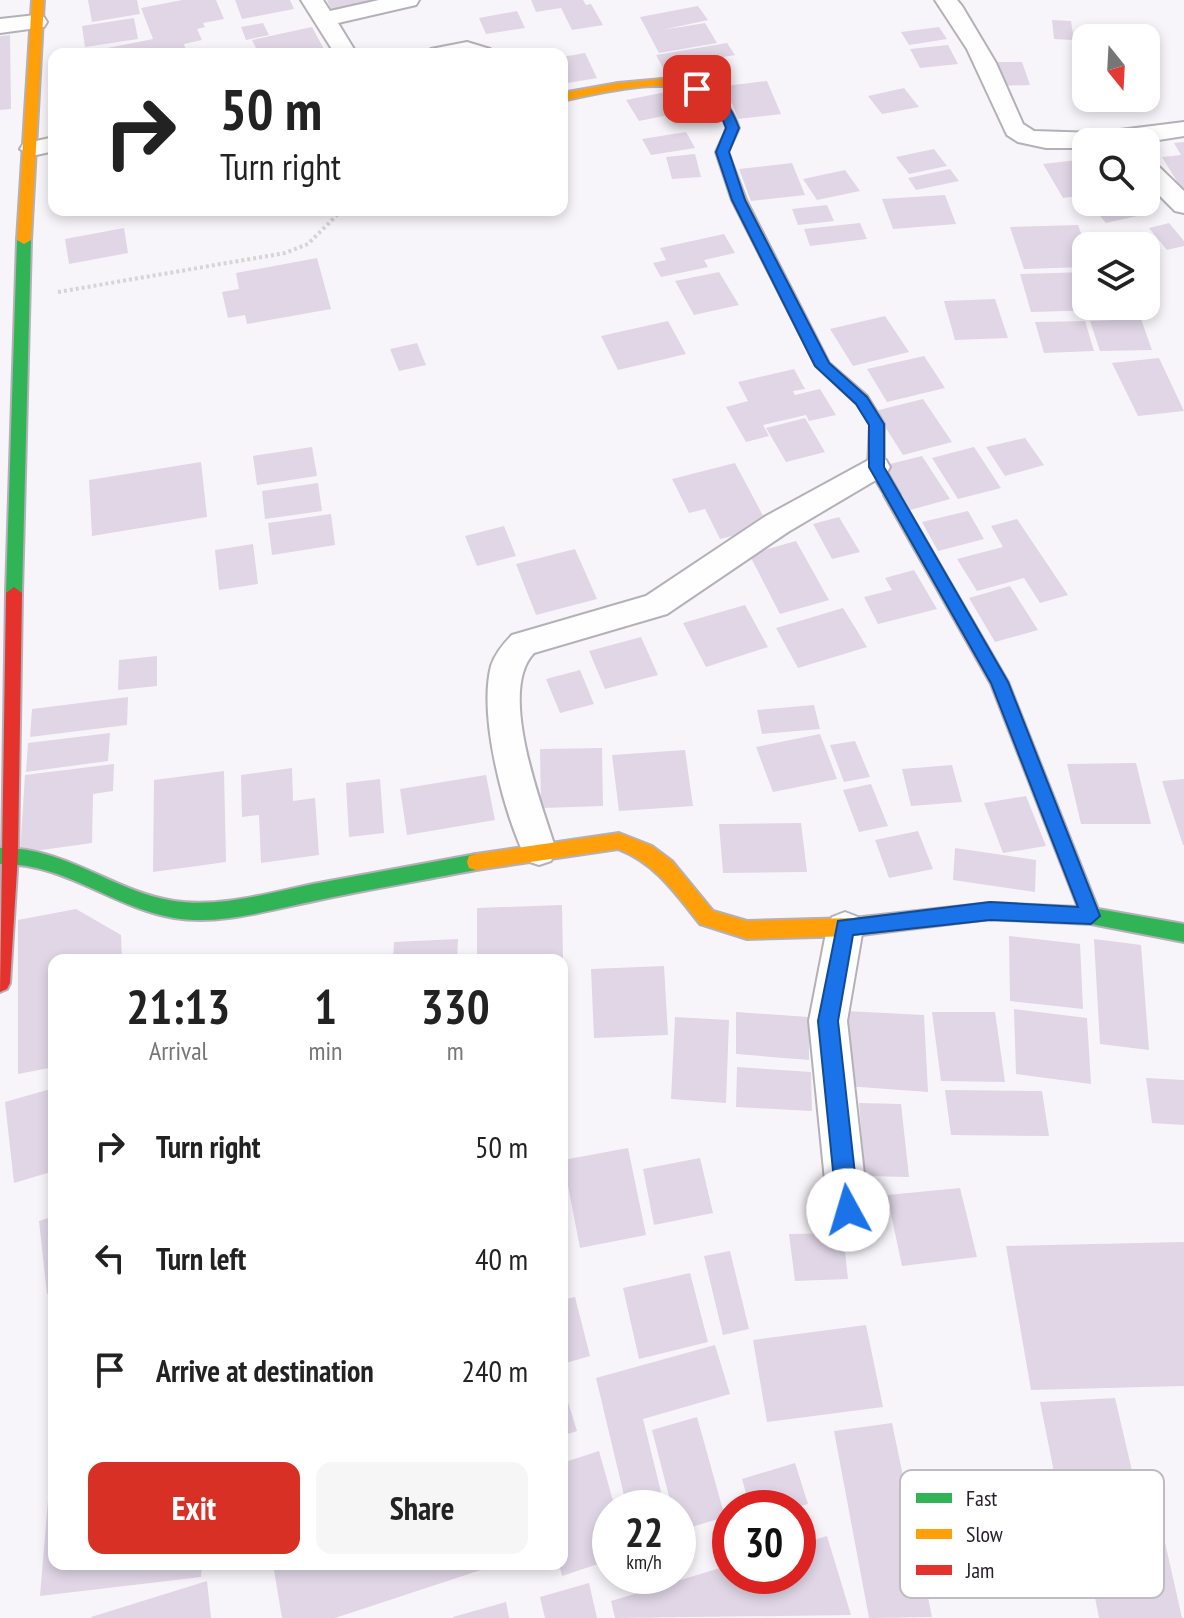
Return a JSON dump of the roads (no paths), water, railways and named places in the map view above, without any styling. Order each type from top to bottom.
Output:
[{"type":"street","points":[[342,48],[318,9],[408,0]]},
{"type":"street","points":[[946,0],[1003,100],[1013,129],[1034,139],[1072,140]]},
{"type":"street","points":[[0,26],[37,11],[43,146],[22,298],[0,983]]},
{"type":"street","points":[[568,96],[595,91],[682,86],[711,93],[726,109],[733,128],[722,152],[739,200],[823,366],[862,400],[877,424],[876,467],[999,682],[1091,916]]},
{"type":"street","points":[[1160,133],[1184,129]]},
{"type":"street","points":[[1160,182],[1184,205]]},
{"type":"street","points":[[539,850],[514,767],[504,681],[509,660],[523,644],[656,605],[777,524],[876,467]]},
{"type":"street","points":[[4,855],[43,857],[72,867],[116,894],[158,909],[210,912],[539,850],[619,841],[646,852],[665,867],[707,918],[747,930],[845,928],[990,911],[1091,916],[1184,933]]},
{"type":"street","points":[[845,928],[828,1021],[848,1210]]}]
